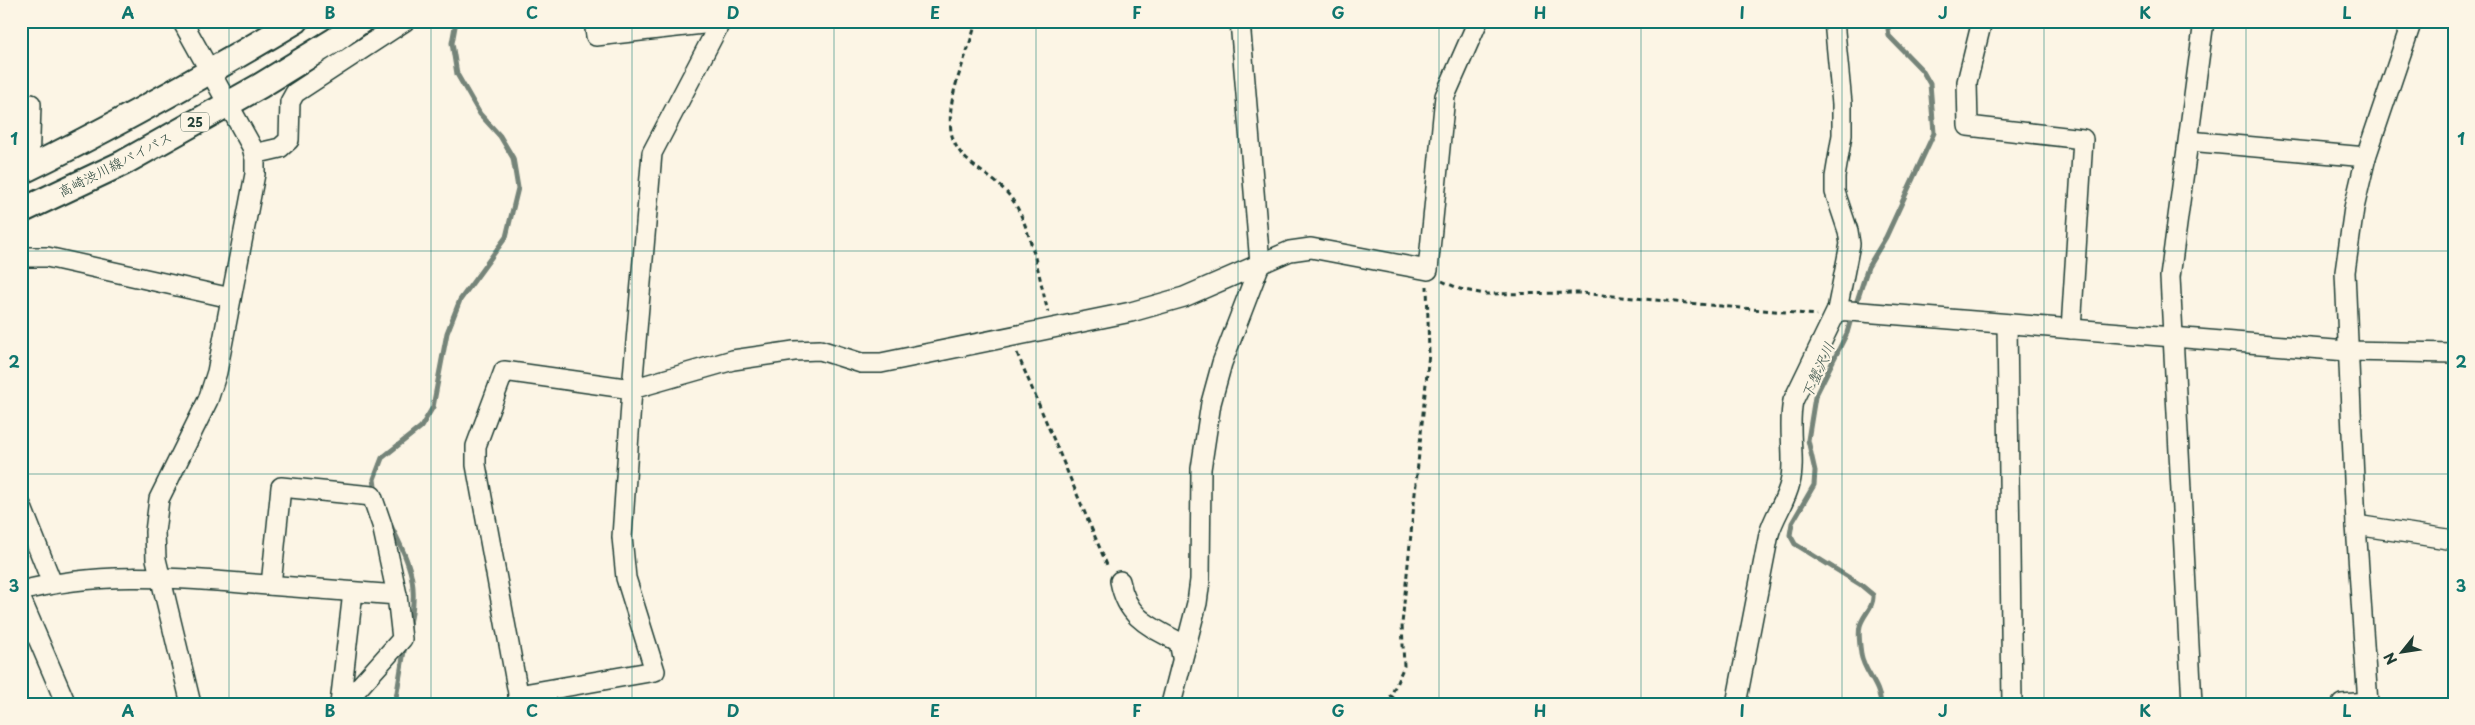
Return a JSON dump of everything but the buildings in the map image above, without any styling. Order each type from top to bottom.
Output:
[{"type":"main road","points":[[25,170],[105,131],[210,73],[296,21]]},
{"type":"main road","name":"高崎渋川線バイパス","points":[[21,211],[123,163],[327,46],[361,21]]},
{"type":"street","points":[[182,21],[254,154],[255,174],[217,372],[208,400],[159,499],[155,532],[156,559],[192,704]]},
{"type":"street","points":[[254,154],[280,148],[289,140],[290,102],[295,93],[405,21]]},
{"type":"street","points":[[594,21],[596,36],[721,21]]},
{"type":"street","points":[[721,21],[652,153],[632,389],[622,537],[626,578],[655,671],[519,699],[476,465],[476,446],[504,371],[632,389],[733,360],[794,351],[820,350],[861,363],[881,363],[1131,312],[1184,297],[1290,251],[1311,248],[1428,270],[1444,96],[1478,21]]},
{"type":"street","points":[[1171,704],[1200,580],[1201,469],[1212,403],[1222,363],[1260,264],[1240,21]]},
{"type":"street","points":[[1736,704],[1769,534],[1773,518],[1790,483],[1790,414],[1793,401],[1836,313],[1850,244],[1848,231],[1835,192],[1835,177],[1842,135],[1842,104],[1834,21]]},
{"type":"street","points":[[1982,21],[1967,82],[1968,126],[2083,139],[2071,330]]},
{"type":"street","points":[[2192,704],[2170,277],[2204,21]]},
{"type":"street","points":[[2342,704],[2368,703],[2356,525],[2345,272],[2354,208],[2366,157],[2412,21]]},
{"type":"street","points":[[25,170],[31,104]]},
{"type":"street","points":[[2189,141],[2366,157]]},
{"type":"street","points":[[21,257],[47,257],[231,298]]},
{"type":"street","points":[[1836,313],[2007,324],[2347,351],[2454,353]]},
{"type":"street","points":[[2007,324],[2012,704]]},
{"type":"street","points":[[271,585],[281,487],[372,496],[382,526],[397,595],[402,639],[344,704]]},
{"type":"street","points":[[21,505],[52,583]]},
{"type":"street","points":[[2356,525],[2454,540]]},
{"type":"street","points":[[21,591],[52,583],[103,577],[162,577],[397,595]]},
{"type":"street","points":[[1120,581],[1125,602],[1136,617],[1180,642],[1182,657]]},
{"type":"street","points":[[340,704],[353,592]]},
{"type":"street","points":[[21,599],[66,704]]},
{"type":"path","points":[[976,21],[953,97],[950,117],[951,133],[962,156],[1003,188],[1019,210],[1052,327]]},
{"type":"path","points":[[1428,270],[1436,278],[1460,289],[1485,294],[1580,293],[1836,313]]},
{"type":"path","points":[[1401,704],[1391,696],[1404,666],[1402,624],[1429,353],[1428,270]]},
{"type":"path","points":[[1010,336],[1106,565]]},
{"type":"waterway","points":[[376,494],[374,479],[382,458],[421,427],[433,407],[447,333],[460,300],[506,237],[518,188],[513,158],[500,136],[480,114],[457,74],[452,43],[456,21]]},
{"type":"waterway","name":"下蟹沢川","points":[[1855,307],[1868,267],[1886,237],[1934,133],[1930,84],[1922,70],[1889,36],[1887,21]]},
{"type":"waterway","name":"下蟹沢川","points":[[1852,315],[1847,333],[1815,397],[1808,440],[1815,471],[1814,485],[1792,523],[1790,535],[1795,544],[1861,585],[1873,595],[1872,604],[1860,626],[1859,640],[1865,667],[1878,691],[1881,704]]},
{"type":"waterway","points":[[390,524],[403,551],[411,576],[413,602],[408,632]]},
{"type":"waterway","points":[[395,704],[405,645]]}]
